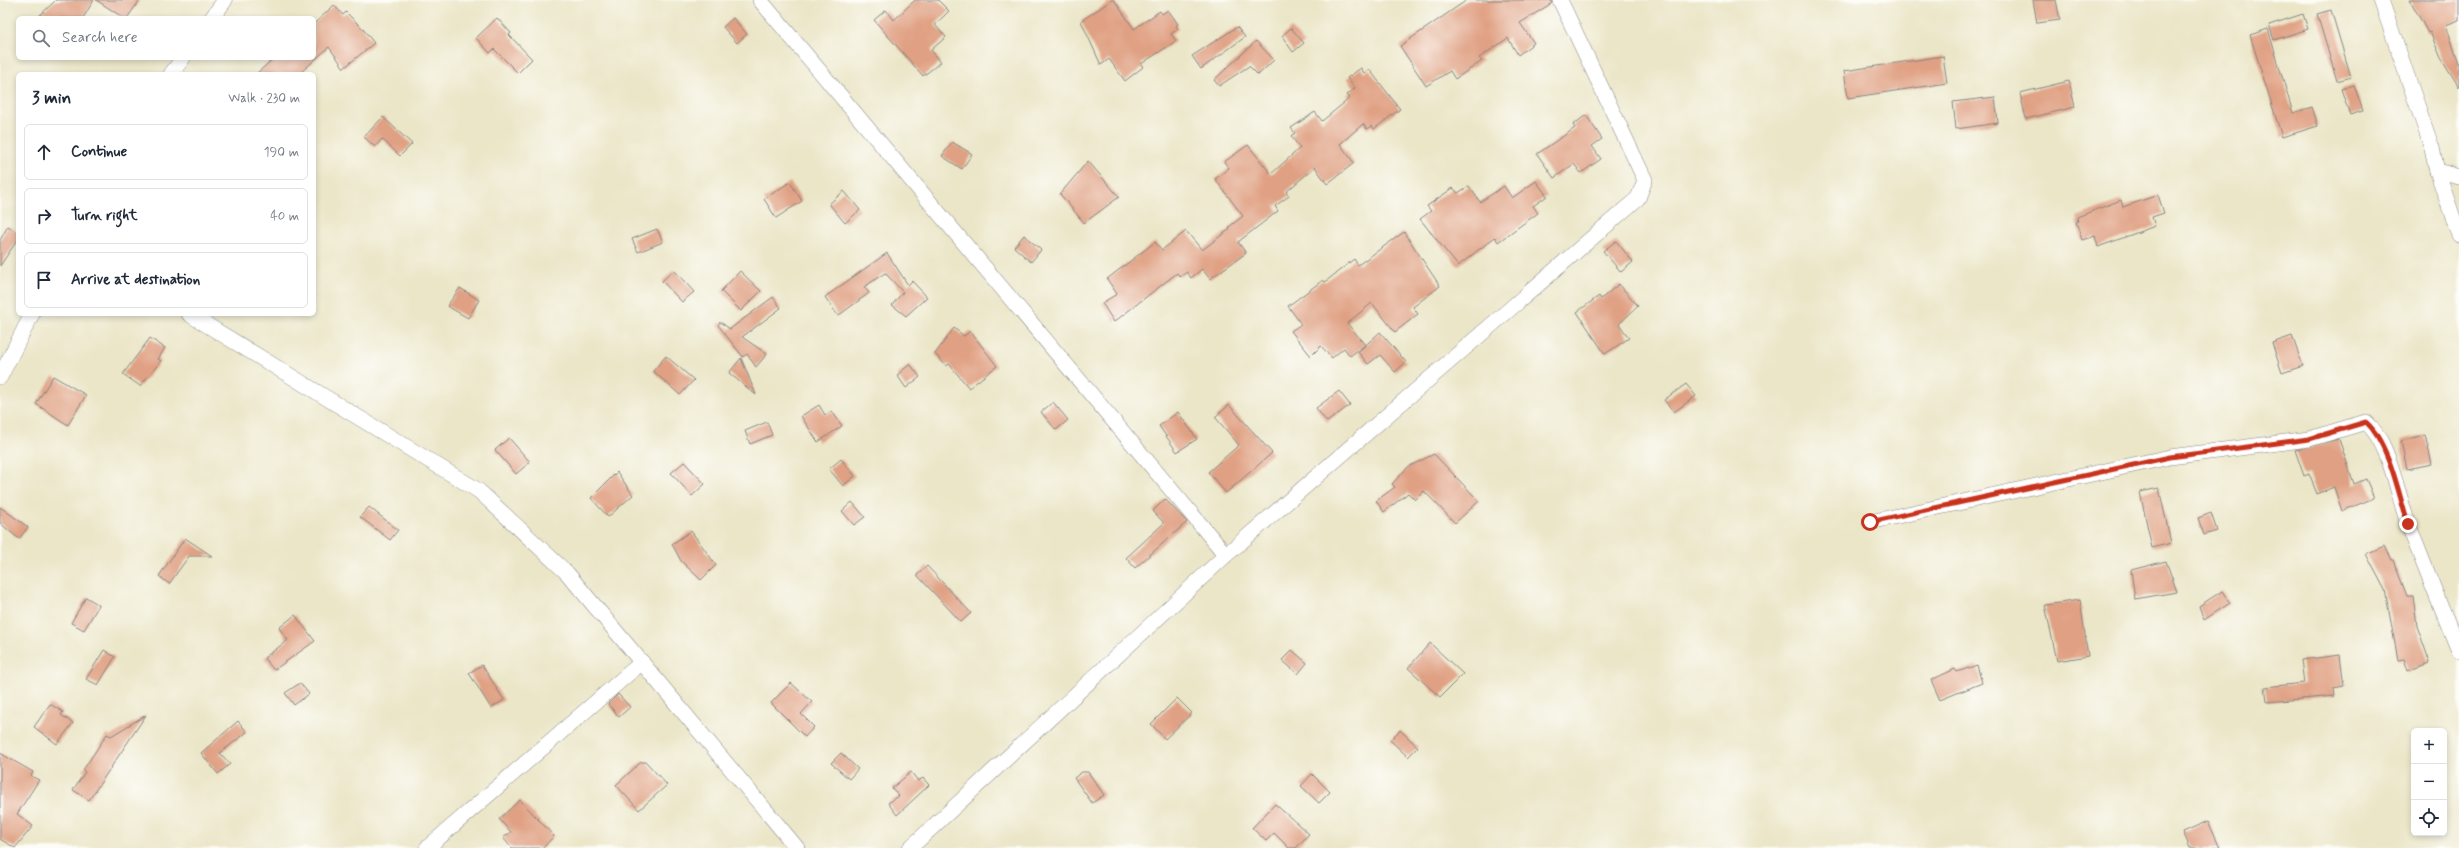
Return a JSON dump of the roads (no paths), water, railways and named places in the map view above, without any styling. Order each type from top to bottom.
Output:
[{"type":"street","points":[[213,16],[225,0]]},
{"type":"street","points":[[760,0],[1226,554]]},
{"type":"street","points":[[910,848],[1226,554],[1638,198],[1643,191],[1646,180],[1560,0]]},
{"type":"street","points":[[2381,0],[2432,148],[2437,171],[2459,235]]},
{"type":"street","points":[[172,72],[182,60]]},
{"type":"street","points":[[2437,171],[2459,177]]},
{"type":"street","points":[[0,377],[31,316]]},
{"type":"street","points":[[192,316],[479,491],[567,573],[797,848]]},
{"type":"street","points":[[1870,522],[2170,457],[2309,439],[2366,422],[2374,429],[2386,454],[2408,524],[2459,651]]},
{"type":"street","points":[[427,848],[642,662]]}]
